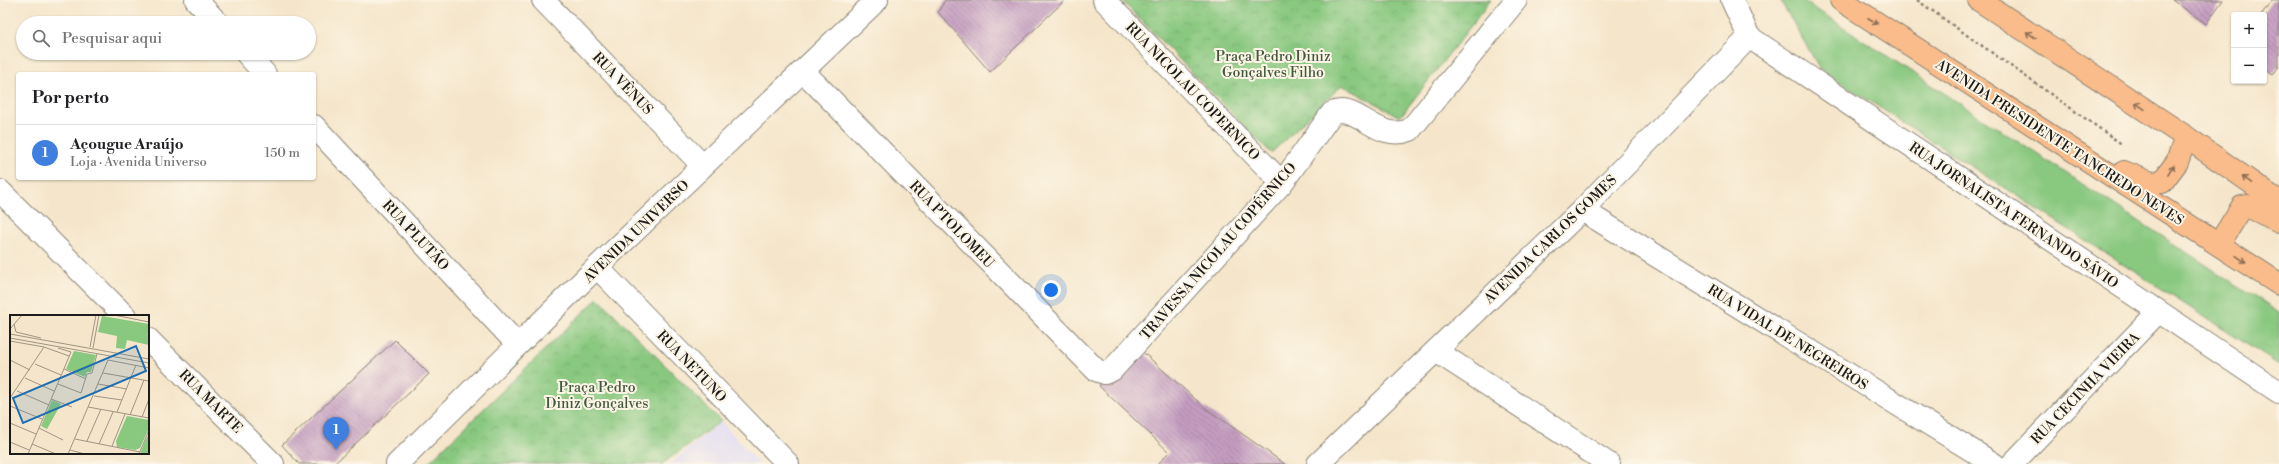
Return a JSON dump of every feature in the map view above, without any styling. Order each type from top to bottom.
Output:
[{"type":"main road","name":"AVENIDA PRESIDENTE TANCREDO NEVES","points":[[1840,0],[2279,284]]},
{"type":"main road","points":[[1979,0],[2186,137],[2279,202]]},
{"type":"main road","points":[[2075,152],[2156,184],[2162,182],[2168,176],[2176,162],[2186,137]]},
{"type":"main road","points":[[2219,244],[2242,207],[2247,206],[2279,221]]},
{"type":"street","points":[[196,0],[211,16]]},
{"type":"street","name":"RUA VÊNUS","points":[[543,0],[703,166]]},
{"type":"street","name":"AVENIDA UNIVERSO","points":[[397,464],[597,268],[877,0]]},
{"type":"street","name":"RUA NICOLAU COPERNICO","points":[[1104,0],[1282,182]]},
{"type":"street","name":"TRAVESSA NICOLAU COPÉRNICO","points":[[1104,373],[1112,370],[1282,182],[1332,113],[1337,110],[1351,113],[1388,133],[1399,134],[1410,130],[1516,0]]},
{"type":"street","points":[[1732,0],[1749,37]]},
{"type":"street","name":"AVENIDA CARLOS GOMES","points":[[1318,464],[1582,210],[1749,37]]},
{"type":"street","name":"RUA JORNALISTA FERNANDO SÁVIO","points":[[1749,37],[2279,392]]},
{"type":"street","points":[[252,60],[263,72]]},
{"type":"street","name":"RUA PTOLOMEU","points":[[802,71],[1096,370],[1104,373]]},
{"type":"street","name":"RUA PLUTÃO","points":[[316,128],[518,345]]},
{"type":"street","points":[[0,191],[124,315]]},
{"type":"street","name":"RUA VIDAL DE NEGREIROS","points":[[1582,210],[1994,464]]},
{"type":"street","name":"RUA NETUNO","points":[[597,268],[788,464]]},
{"type":"street","name":"RUA CECINHA VIEIRA","points":[[2012,464],[2158,312]]},
{"type":"street","name":"RUA MARTE","points":[[149,340],[273,464]]},
{"type":"street","points":[[1436,351],[1609,464]]},
{"type":"path","points":[[1917,0],[2129,149]]},
{"type":"shaded area","points":[[721,421],[759,464],[670,464]]},
{"type":"green space","name":"Praça Pedro Diniz Gonçalves Filho","points":[[1121,0],[1491,0],[1400,117],[1342,85],[1271,153]]},
{"type":"green space","points":[[1780,0],[1802,0],[2279,313],[2279,365],[1820,69]]},
{"type":"green space","name":"Praça Pedro Diniz Gonçalves","points":[[598,298],[721,421],[662,464],[427,464]]},
{"type":"building","points":[[945,0],[1065,0],[990,72],[938,12]]},
{"type":"building","points":[[2173,0],[2223,0],[2206,24]]},
{"type":"building","points":[[2272,0],[2279,0],[2279,66],[2273,75],[2267,71],[2267,12],[2263,12]]},
{"type":"building","points":[[395,340],[429,374],[334,464],[299,464],[282,445]]},
{"type":"building","points":[[1135,345],[1204,407],[1285,464],[1158,464],[1169,452],[1099,386]]},
{"type":"place","name":"Açougue Araújo","points":[[336,450]]}]
